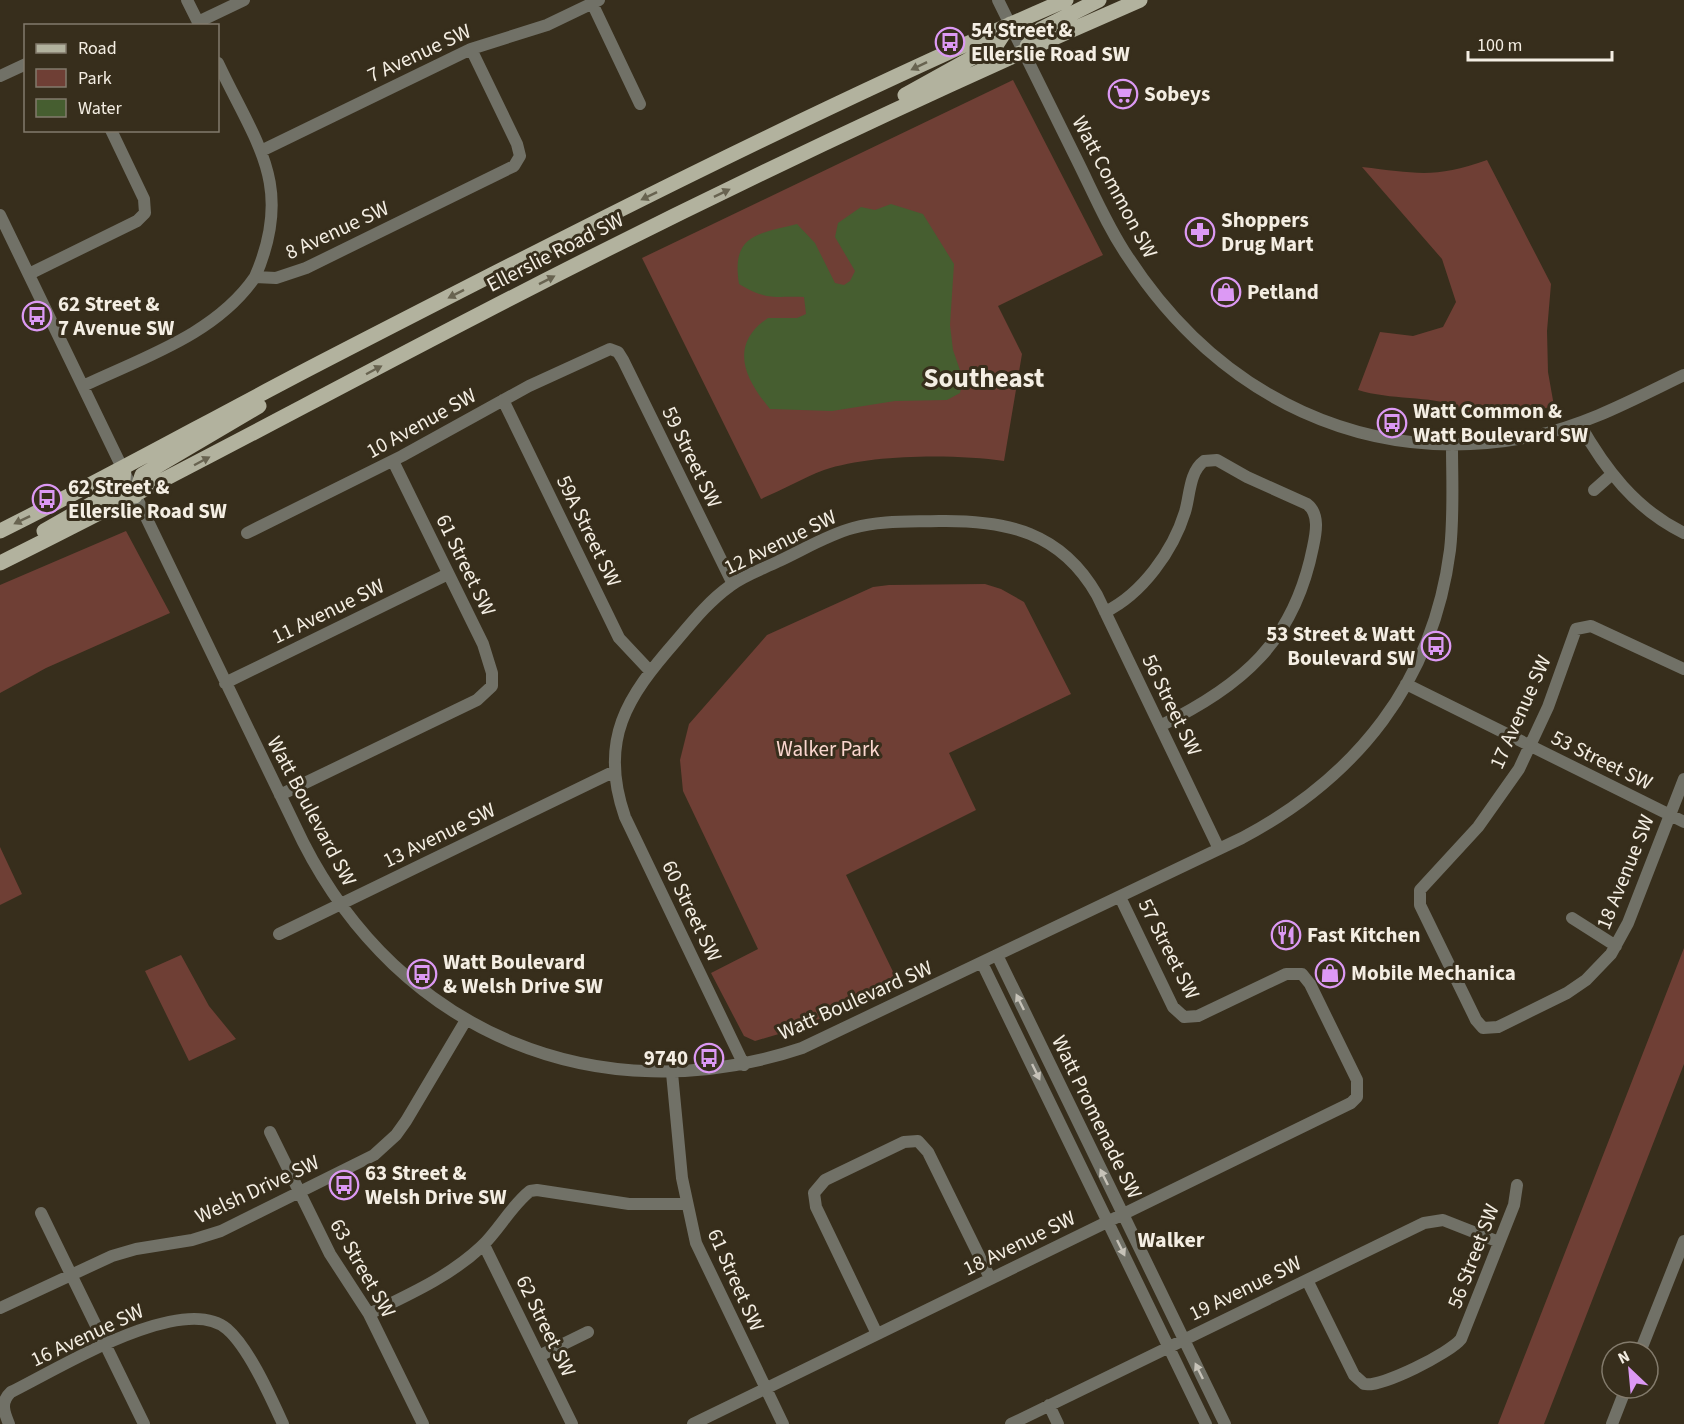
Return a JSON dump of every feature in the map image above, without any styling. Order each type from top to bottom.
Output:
[{"type":"main road","name":"Ellerslie Road SW","points":[[0,531],[315,366],[637,202],[1010,24],[1066,0]]},
{"type":"main road","points":[[1023,51],[1041,29],[1099,0]]},
{"type":"main road","name":"Ellerslie Road SW","points":[[0,563],[135,496],[482,313],[853,130],[1023,51],[1140,0]]},
{"type":"main road","points":[[853,130],[894,101],[997,44],[1010,24]]},
{"type":"main road","points":[[135,496],[142,475],[250,412],[315,366]]},
{"type":"main road","points":[[0,563],[40,532],[116,490],[123,480],[124,468]]},
{"type":"street","points":[[188,0],[199,24],[244,0]]},
{"type":"street","name":"Watt Common SW","points":[[998,0],[1119,244],[1167,311],[1201,346],[1259,391],[1312,417],[1355,431],[1387,438],[1452,445],[1527,438],[1579,423],[1684,375]]},
{"type":"street","points":[[595,2],[640,104]]},
{"type":"street","name":"7 Avenue SW","points":[[261,152],[471,49],[538,28],[595,2]]},
{"type":"street","name":"8 Avenue SW","points":[[255,277],[276,278],[306,268],[510,168],[519,159],[517,144],[471,49]]},
{"type":"street","points":[[0,76],[24,65]]},
{"type":"street","points":[[83,386],[208,324],[237,301],[255,277],[268,243],[273,213],[270,182],[261,152],[219,65]]},
{"type":"street","points":[[29,274],[137,221],[145,213],[144,199],[112,132]]},
{"type":"street","points":[[0,215],[124,468]]},
{"type":"street","name":"10 Avenue SW","points":[[247,533],[393,461],[503,400],[602,350],[614,349]]},
{"type":"street","name":"59 Street SW","points":[[614,349],[623,360],[733,584]]},
{"type":"street","name":"59A Street SW","points":[[503,400],[619,638],[650,671]]},
{"type":"street","points":[[1579,423],[1611,475],[1648,511],[1684,533]]},
{"type":"street","name":"Watt Boulevard SW","points":[[124,468],[135,496],[312,860],[340,905],[386,957],[437,1001],[466,1020],[506,1039],[582,1064],[635,1072],[672,1073],[744,1065],[820,1041],[1219,849],[1289,811],[1334,776],[1374,734],[1406,684],[1428,639],[1447,568],[1452,512],[1452,445]]},
{"type":"street","points":[[1105,612],[1124,601],[1163,556],[1181,523],[1196,470],[1204,461],[1217,460],[1247,477],[1307,504],[1313,510],[1316,524],[1306,574],[1291,612],[1274,640],[1252,666],[1222,692],[1160,726]]},
{"type":"street","name":"61 Street SW","points":[[280,795],[477,700],[490,689],[493,680],[483,644],[393,461]]},
{"type":"street","points":[[1594,490],[1611,475]]},
{"type":"street","name":"12 Avenue SW","points":[[615,771],[617,741],[624,714],[637,688],[703,610],[733,584],[854,528],[888,523],[968,521],[1006,525],[1038,537],[1069,559],[1088,579]]},
{"type":"street","name":"11 Avenue SW","points":[[225,683],[448,574]]},
{"type":"street","name":"56 Street SW","points":[[1088,579],[1219,849]]},
{"type":"street","name":"17 Avenue SW","points":[[1486,1029],[1476,1020],[1420,905],[1419,893],[1425,882],[1461,847],[1493,807],[1531,746],[1563,667],[1572,636],[1580,627],[1591,626],[1684,669]]},
{"type":"street","name":"53 Street SW","points":[[1406,684],[1684,822]]},
{"type":"street","name":"13 Avenue SW","points":[[279,934],[615,771]]},
{"type":"street","name":"60 Street SW","points":[[615,771],[617,789],[625,817],[744,1065]]},
{"type":"street","name":"18 Avenue SW","points":[[1486,1029],[1498,1028],[1576,987],[1596,971],[1616,946],[1628,923],[1684,778]]},
{"type":"street","name":"57 Street SW","points":[[1120,897],[1173,1007],[1184,1017],[1198,1017],[1286,974],[1298,972],[1305,977],[1357,1080],[1358,1094]]},
{"type":"street","name":"18 Avenue SW","points":[[1572,918],[1616,946]]},
{"type":"street","name":"Watt Promenade SW","points":[[997,956],[1225,1424]]},
{"type":"street","name":"Watt Promenade SW","points":[[982,963],[1206,1424]]},
{"type":"street","name":"Welsh Drive SW","points":[[0,1308],[70,1274],[123,1252],[206,1236],[300,1193],[374,1155],[396,1135],[466,1020]]},
{"type":"street","name":"61 Street SW","points":[[672,1073],[686,1204],[702,1260],[783,1424]]},
{"type":"street","name":"18 Avenue SW","points":[[693,1424],[1350,1103],[1358,1094]]},
{"type":"street","name":"63 Street SW","points":[[270,1132],[334,1261],[369,1314],[423,1424]]},
{"type":"street","points":[[878,1334],[816,1207],[814,1197],[816,1188],[825,1180],[904,1142],[918,1141],[928,1152],[990,1278]]},
{"type":"street","name":"56 Street SW","points":[[1307,1280],[1354,1375],[1364,1384],[1379,1384],[1448,1350],[1461,1339],[1514,1204],[1517,1185]]},
{"type":"street","points":[[369,1314],[441,1277],[484,1245],[525,1195],[534,1190],[629,1204],[686,1204]]},
{"type":"street","points":[[41,1213],[144,1424]]},
{"type":"street","name":"19 Avenue SW","points":[[1011,1424],[1434,1220],[1448,1221],[1499,1242]]},
{"type":"street","points":[[1645,1340],[1684,1241]]},
{"type":"street","name":"62 Street SW","points":[[484,1245],[572,1424]]},
{"type":"street","name":"16 Avenue SW","points":[[9,1424],[4,1411],[5,1399],[11,1392],[144,1327],[171,1320],[202,1320],[225,1327],[258,1374],[283,1424]]},
{"type":"street","points":[[539,1356],[588,1332]]},
{"type":"street","points":[[1612,1424],[1621,1400]]},
{"type":"street","points":[[1049,1405],[1058,1424]]},
{"type":"green space","points":[[1013,80],[1103,255],[998,306],[1022,354],[1004,461],[962,457],[914,457],[865,461],[824,470],[761,499],[642,258]]},
{"type":"green space","points":[[1487,160],[1551,284],[1547,331],[1548,372],[1554,406],[1513,416],[1462,420],[1458,406],[1358,390],[1380,332],[1413,336],[1443,327],[1456,302],[1442,259],[1362,167],[1425,173],[1453,170]]},
{"type":"green space","points":[[126,531],[170,613],[46,668],[0,693],[0,585]]},
{"type":"green space","name":"Walker Park","points":[[985,584],[1001,589],[1024,602],[1071,694],[949,753],[976,810],[846,875],[899,984],[799,1028],[755,1041],[744,1036],[711,973],[758,949],[683,791],[680,760],[689,724],[767,635],[873,587]]},
{"type":"green space","points":[[0,847],[22,894],[0,905]]},
{"type":"green space","points":[[1684,948],[1684,1064],[1544,1424],[1498,1424]]},
{"type":"green space","points":[[181,955],[209,1006],[236,1039],[189,1061],[145,971]]},
{"type":"water","points":[[891,204],[923,214],[954,264],[950,325],[953,350],[963,379],[960,393],[947,400],[895,401],[832,411],[770,409],[748,374],[744,351],[748,339],[756,328],[768,318],[797,318],[806,314],[804,297],[764,295],[739,284],[739,255],[743,246],[759,234],[797,224],[815,243],[835,283],[844,285],[850,281],[855,271],[835,237],[838,223],[861,207],[875,210]]},
{"type":"place","name":"54 Street & Ellerslie Road SW","points":[[950,42]]},
{"type":"place","name":"Sobeys","points":[[1123,94]]},
{"type":"place","name":"Shoppers Drug Mart","points":[[1200,232]]},
{"type":"place","name":"Petland","points":[[1226,292]]},
{"type":"place","name":"62 Street & 7 Avenue SW","points":[[37,316]]},
{"type":"place","name":"Watt Common & Watt Boulevard SW","points":[[1392,423]]},
{"type":"place","name":"62 Street & Ellerslie Road SW","points":[[47,499]]},
{"type":"place","name":"53 Street & Watt Boulevard SW","points":[[1436,646]]},
{"type":"place","name":"Fast Kitchen","points":[[1286,935]]},
{"type":"place","name":"Mobile Mechanica","points":[[1330,973]]},
{"type":"place","name":"Watt Boulevard & Welsh Drive SW","points":[[422,974]]},
{"type":"place","name":"9740","points":[[709,1058]]},
{"type":"place","name":"63 Street & Welsh Drive SW","points":[[344,1185]]},
{"type":"district","name":"Southeast","points":[[984,378]]},
{"type":"district","name":"Walker","points":[[1171,1239]]}]
